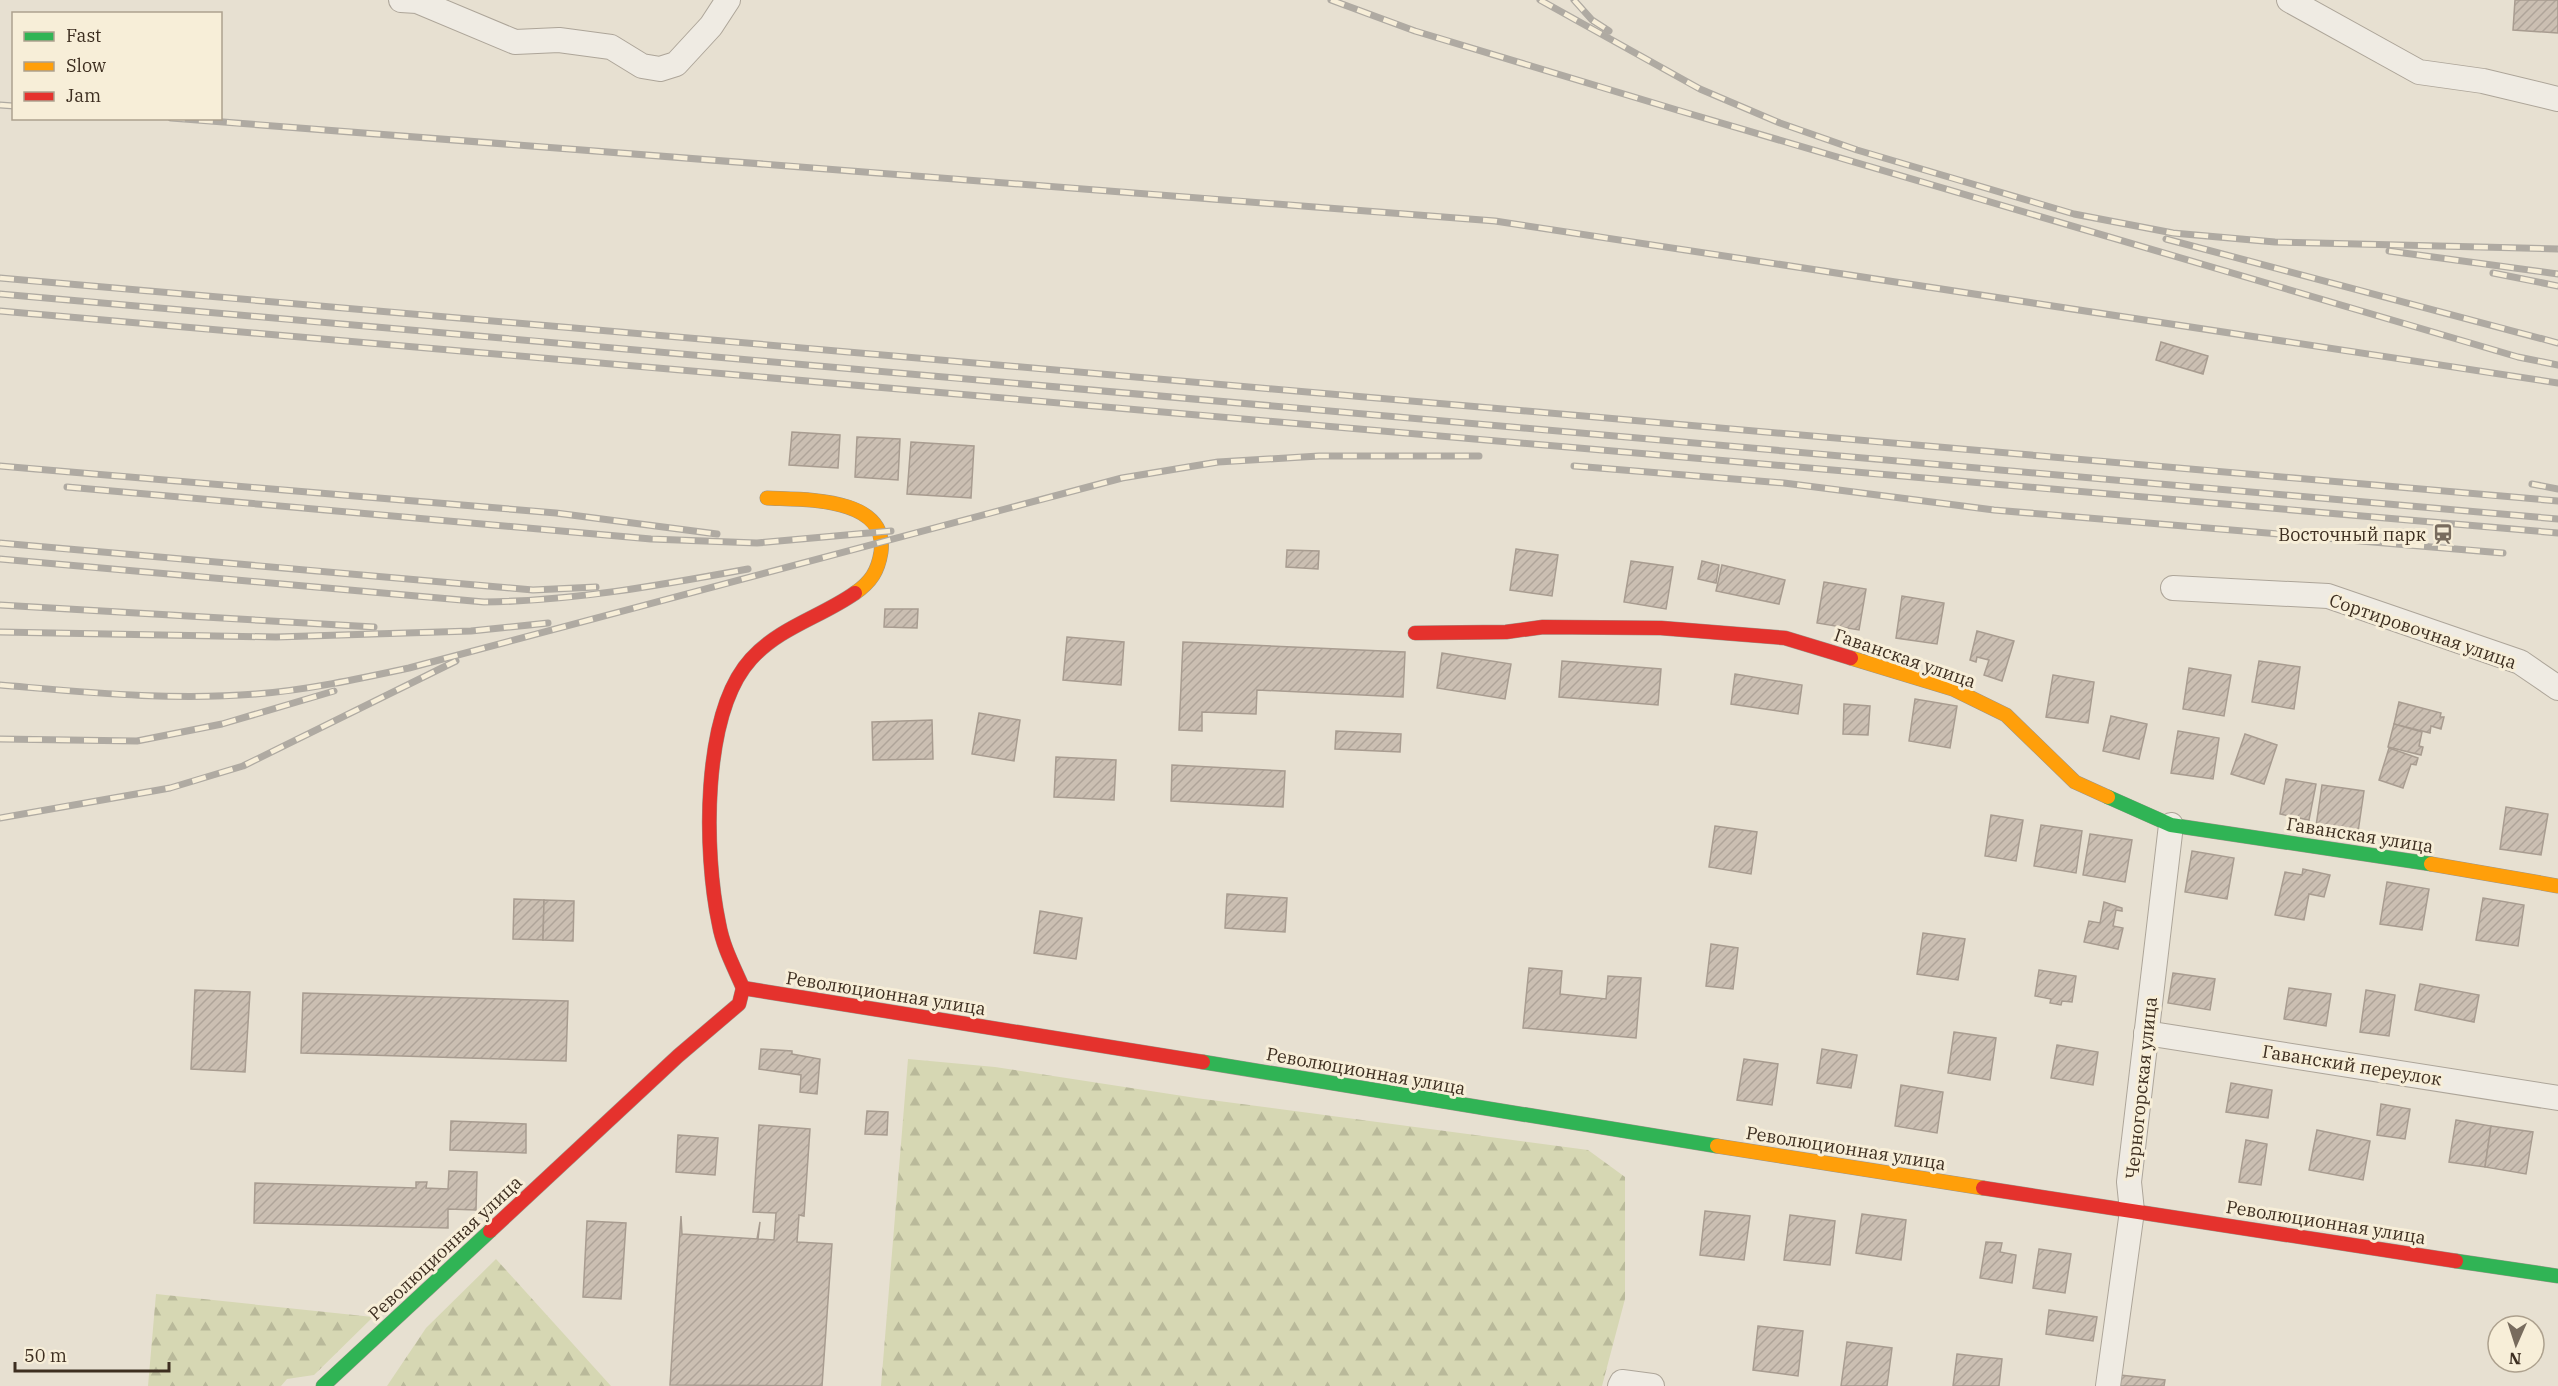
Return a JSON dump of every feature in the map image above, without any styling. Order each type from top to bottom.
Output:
[{"type":"street","points":[[401,0],[417,1],[515,42],[559,40],[611,47],[642,66],[660,69],[676,64],[711,26],[728,0]]},
{"type":"street","points":[[2289,0],[2419,72],[2483,81],[2558,99]]},
{"type":"street","points":[[743,988],[721,935],[717,916],[708,799],[715,737],[725,703],[741,672],[771,640],[849,598],[868,583],[879,568],[882,541],[869,516],[851,506],[767,498]]},
{"type":"street","name":"Сортировочная улица","points":[[2173,588],[2328,596],[2520,662],[2558,688]]},
{"type":"street","name":"Гаванская улица","points":[[1415,633],[1506,632],[1543,627],[1661,628],[1785,638],[1953,689],[2006,715],[2075,782],[2172,825],[2558,886]]},
{"type":"street","name":"Черногорская улица","points":[[2108,1386],[2132,1211],[2129,1182],[2172,825]]},
{"type":"street","name":"Революционная улица","points":[[323,1386],[678,1056],[732,1011],[739,1004],[743,988],[1137,1050],[1457,1106],[2558,1276]]},
{"type":"street","name":"Гаванский переулок","points":[[2146,1033],[2558,1098]]},
{"type":"street","points":[[1621,1384],[1652,1386]]},
{"type":"green space","points":[[908,1059],[995,1067],[1196,1098],[1588,1150],[1625,1177],[1625,1299],[1602,1386],[881,1386]]},
{"type":"green space","points":[[496,1259],[611,1386],[387,1386],[426,1328]]},
{"type":"green space","points":[[156,1294],[373,1317],[314,1375],[287,1379],[281,1386],[148,1386]]},
{"type":"building","points":[[2515,0],[2558,0],[2558,33],[2513,30]]},
{"type":"building","points":[[2161,342],[2208,356],[2203,374],[2156,360]]},
{"type":"building","points":[[792,432],[840,435],[838,468],[789,465]]},
{"type":"building","points":[[857,437],[900,439],[898,480],[855,477]]},
{"type":"building","points":[[911,442],[974,446],[971,498],[907,494]]},
{"type":"building","points":[[1516,549],[1558,555],[1552,596],[1510,590]]},
{"type":"building","points":[[1287,550],[1319,551],[1318,569],[1286,567]]},
{"type":"building","points":[[1631,561],[1673,567],[1666,609],[1624,602]]},
{"type":"building","points":[[1702,561],[1719,565],[1716,583],[1698,579]]},
{"type":"building","points":[[1722,565],[1785,580],[1779,604],[1716,591]]},
{"type":"building","points":[[1824,582],[1866,589],[1859,630],[1817,623]]},
{"type":"building","points":[[1902,596],[1944,603],[1937,644],[1896,638]]},
{"type":"building","points":[[885,609],[918,609],[917,628],[884,627]]},
{"type":"building","points":[[1977,631],[2014,641],[2002,681],[1984,675],[1989,660],[1977,657],[1976,662],[1970,660]]},
{"type":"building","points":[[1067,637],[1124,642],[1121,685],[1063,680]]},
{"type":"building","points":[[1183,642],[1405,652],[1403,697],[1257,690],[1256,714],[1202,712],[1202,731],[1179,730]]},
{"type":"building","points":[[1442,653],[1511,664],[1505,699],[1437,688]]},
{"type":"building","points":[[1562,661],[1661,669],[1658,705],[1559,697]]},
{"type":"building","points":[[2259,661],[2300,667],[2294,709],[2252,702]]},
{"type":"building","points":[[2189,668],[2231,675],[2224,716],[2183,709]]},
{"type":"building","points":[[1735,674],[1802,685],[1798,714],[1731,704]]},
{"type":"building","points":[[2053,675],[2094,682],[2088,723],[2046,717]]},
{"type":"building","points":[[1915,699],[1957,706],[1950,748],[1909,741]]},
{"type":"building","points":[[2399,702],[2441,713],[2440,717],[2444,717],[2441,729],[2431,726],[2430,733],[2394,724]]},
{"type":"building","points":[[1844,704],[1870,706],[1868,735],[1843,734]]},
{"type":"building","points":[[979,713],[1020,720],[1014,761],[972,754]]},
{"type":"building","points":[[2111,716],[2147,724],[2139,759],[2103,751]]},
{"type":"building","points":[[932,720],[933,759],[873,760],[872,722]]},
{"type":"building","points":[[2394,724],[2422,732],[2419,746],[2423,747],[2421,755],[2388,747]]},
{"type":"building","points":[[1336,731],[1401,734],[1400,752],[1335,749]]},
{"type":"building","points":[[2178,731],[2219,738],[2213,779],[2171,773]]},
{"type":"building","points":[[2245,734],[2277,745],[2264,784],[2231,774]]},
{"type":"building","points":[[2389,748],[2418,758],[2416,765],[2411,764],[2403,788],[2379,780]]},
{"type":"building","points":[[1056,757],[1116,760],[1114,800],[1054,797]]},
{"type":"building","points":[[1172,765],[1285,771],[1283,807],[1171,801]]},
{"type":"building","points":[[2286,779],[2316,784],[2309,820],[2280,814]]},
{"type":"building","points":[[2322,785],[2364,791],[2358,832],[2316,826]]},
{"type":"building","points":[[2506,807],[2548,814],[2541,855],[2500,849]]},
{"type":"building","points":[[1991,815],[2023,820],[2016,861],[1985,856]]},
{"type":"building","points":[[2041,825],[2082,831],[2076,873],[2034,866]]},
{"type":"building","points":[[1715,826],[1757,832],[1751,874],[1709,867]]},
{"type":"building","points":[[2090,834],[2132,840],[2125,882],[2083,875]]},
{"type":"building","points":[[2192,851],[2234,858],[2227,899],[2185,892]]},
{"type":"building","points":[[2303,869],[2330,875],[2324,897],[2309,894],[2304,920],[2275,915],[2285,872],[2302,875]]},
{"type":"building","points":[[2387,882],[2429,889],[2422,930],[2380,924]]},
{"type":"building","points":[[1227,894],[1287,898],[1285,932],[1225,928]]},
{"type":"building","points":[[2483,898],[2524,905],[2518,946],[2476,940]]},
{"type":"building","points":[[514,899],[544,900],[543,940],[513,939]]},
{"type":"building","points":[[544,900],[574,901],[573,941],[543,940]]},
{"type":"building","points":[[2104,902],[2122,908],[2122,911],[2116,910],[2113,926],[2123,928],[2118,949],[2084,942],[2089,921],[2100,923]]},
{"type":"building","points":[[1040,911],[1082,918],[1076,959],[1034,953]]},
{"type":"building","points":[[1923,933],[1965,939],[1958,980],[1917,974]]},
{"type":"building","points":[[1711,944],[1738,948],[1733,989],[1706,986]]},
{"type":"building","points":[[1529,968],[1562,971],[1560,994],[1606,999],[1608,976],[1641,978],[1636,1038],[1523,1028]]},
{"type":"building","points":[[2039,970],[2076,976],[2072,1002],[2062,1001],[2061,1005],[2050,1003],[2051,999],[2035,996]]},
{"type":"building","points":[[2173,973],[2215,979],[2210,1010],[2168,1003]]},
{"type":"building","points":[[2420,984],[2479,995],[2474,1022],[2415,1010]]},
{"type":"building","points":[[2289,988],[2331,994],[2326,1026],[2284,1019]]},
{"type":"building","points":[[195,990],[250,992],[245,1072],[191,1069]]},
{"type":"building","points":[[2366,990],[2395,995],[2389,1036],[2360,1032]]},
{"type":"building","points":[[303,993],[568,1001],[566,1061],[301,1053]]},
{"type":"building","points":[[1954,1032],[1996,1038],[1990,1080],[1948,1073]]},
{"type":"building","points":[[2057,1045],[2098,1052],[2093,1085],[2051,1078]]},
{"type":"building","points":[[761,1049],[792,1051],[792,1054],[820,1059],[817,1094],[800,1092],[801,1075],[759,1069]]},
{"type":"building","points":[[1822,1049],[1857,1055],[1851,1088],[1817,1083]]},
{"type":"building","points":[[1744,1059],[1778,1064],[1772,1105],[1737,1100]]},
{"type":"building","points":[[2231,1083],[2272,1090],[2268,1118],[2226,1112]]},
{"type":"building","points":[[1901,1085],[1943,1092],[1937,1133],[1895,1126]]},
{"type":"building","points":[[2381,1104],[2410,1109],[2405,1139],[2377,1135]]},
{"type":"building","points":[[867,1111],[888,1112],[887,1135],[865,1134]]},
{"type":"building","points":[[2456,1120],[2491,1126],[2485,1167],[2449,1162]]},
{"type":"building","points":[[451,1121],[526,1124],[526,1153],[450,1150]]},
{"type":"building","points":[[759,1125],[810,1129],[804,1216],[799,1215],[797,1242],[832,1244],[822,1386],[670,1385],[681,1216],[682,1234],[757,1239],[760,1222],[758,1239],[774,1240],[776,1213],[753,1212]]},
{"type":"building","points":[[2491,1126],[2533,1132],[2526,1174],[2485,1167]]},
{"type":"building","points":[[2317,1130],[2370,1141],[2363,1180],[2309,1170]]},
{"type":"building","points":[[678,1135],[718,1138],[715,1175],[676,1172]]},
{"type":"building","points":[[2246,1140],[2267,1144],[2261,1185],[2239,1182]]},
{"type":"building","points":[[449,1171],[477,1172],[476,1210],[448,1209],[448,1228],[254,1223],[255,1183],[416,1188],[416,1182],[427,1182],[426,1188],[448,1189]]},
{"type":"building","points":[[1705,1211],[1750,1216],[1744,1260],[1700,1255]]},
{"type":"building","points":[[1862,1214],[1906,1220],[1901,1260],[1856,1253]]},
{"type":"building","points":[[1790,1215],[1835,1221],[1830,1265],[1784,1260]]},
{"type":"building","points":[[587,1221],[626,1223],[621,1299],[583,1297]]},
{"type":"building","points":[[1986,1242],[2002,1243],[2000,1252],[2016,1255],[2012,1283],[1980,1278]]},
{"type":"building","points":[[2039,1249],[2071,1254],[2065,1293],[2033,1288]]},
{"type":"building","points":[[2049,1310],[2097,1317],[2093,1341],[2046,1334]]},
{"type":"building","points":[[1758,1326],[1803,1331],[1798,1376],[1753,1370]]},
{"type":"building","points":[[1847,1342],[1892,1348],[1887,1386],[1841,1386]]},
{"type":"building","points":[[1957,1354],[2002,1359],[1999,1386],[1953,1386]]},
{"type":"building","points":[[2120,1375],[2165,1380],[2164,1386],[2118,1386]]},
{"type":"railway","points":[[1331,0],[1415,31],[1677,110],[2518,357],[2558,365]]},
{"type":"railway","points":[[1540,0],[1700,89],[1780,123],[1857,150],[2074,214],[2173,233],[2275,242],[2558,249]]},
{"type":"railway","points":[[1574,0],[1592,20],[1609,31]]},
{"type":"railway","points":[[0,105],[12,106]]},
{"type":"railway","points":[[197,120],[1495,221],[2558,383]]},
{"type":"railway","points":[[2166,239],[2558,343]]},
{"type":"railway","points":[[2389,251],[2558,274]]},
{"type":"railway","points":[[2493,273],[2558,286]]},
{"type":"railway","points":[[0,278],[2558,501]]},
{"type":"railway","points":[[0,294],[2558,519]]},
{"type":"railway","points":[[0,311],[2558,533]]},
{"type":"railway","points":[[0,685],[128,695],[192,697],[256,694],[313,687],[409,668],[1122,478],[1218,462],[1319,456],[1479,456]]},
{"type":"railway","points":[[0,466],[556,513],[717,534]]},
{"type":"railway","points":[[1574,466],[1784,483],[1994,510],[2503,553]]},
{"type":"railway","points":[[2532,484],[2558,489]]},
{"type":"railway","points":[[67,487],[651,539],[757,543],[891,531]]},
{"type":"railway","points":[[0,543],[533,590],[596,587]]},
{"type":"railway","points":[[0,559],[484,602],[584,595],[748,569]]},
{"type":"railway","points":[[0,605],[374,627]]},
{"type":"railway","points":[[0,632],[276,637],[471,631],[548,623]]},
{"type":"railway","points":[[0,818],[170,788],[243,766],[456,661]]},
{"type":"railway","points":[[0,739],[137,741],[222,724],[334,691]]},
{"type":"traffic: fast","points":[[2108,797],[2171,825],[2431,864]]},
{"type":"traffic: fast","points":[[1203,1062],[1717,1146]]},
{"type":"traffic: fast","points":[[323,1386],[490,1231]]},
{"type":"traffic: fast","points":[[2456,1261],[2558,1276]]},
{"type":"traffic: slow","points":[[767,498],[801,499],[840,505],[857,511],[871,520],[880,534],[880,559],[873,576],[855,593]]},
{"type":"traffic: slow","points":[[1851,658],[1953,689],[2006,715],[2075,782],[2108,797]]},
{"type":"traffic: slow","points":[[2431,864],[2558,886]]},
{"type":"traffic: slow","points":[[1717,1146],[1983,1188]]},
{"type":"traffic: jam","points":[[743,988],[721,932],[711,861],[709,824],[711,786],[715,749],[723,714],[735,683],[751,659],[762,648],[788,630],[855,593]]},
{"type":"traffic: jam","points":[[1415,633],[1506,632],[1543,627],[1661,628],[1785,638],[1851,658]]},
{"type":"traffic: jam","points":[[743,988],[1203,1062]]},
{"type":"traffic: jam","points":[[490,1231],[678,1056],[739,1004],[743,988]]},
{"type":"traffic: jam","points":[[1983,1188],[2456,1261]]},
{"type":"place","name":"Восточный парк","points":[[2443,534]]}]
